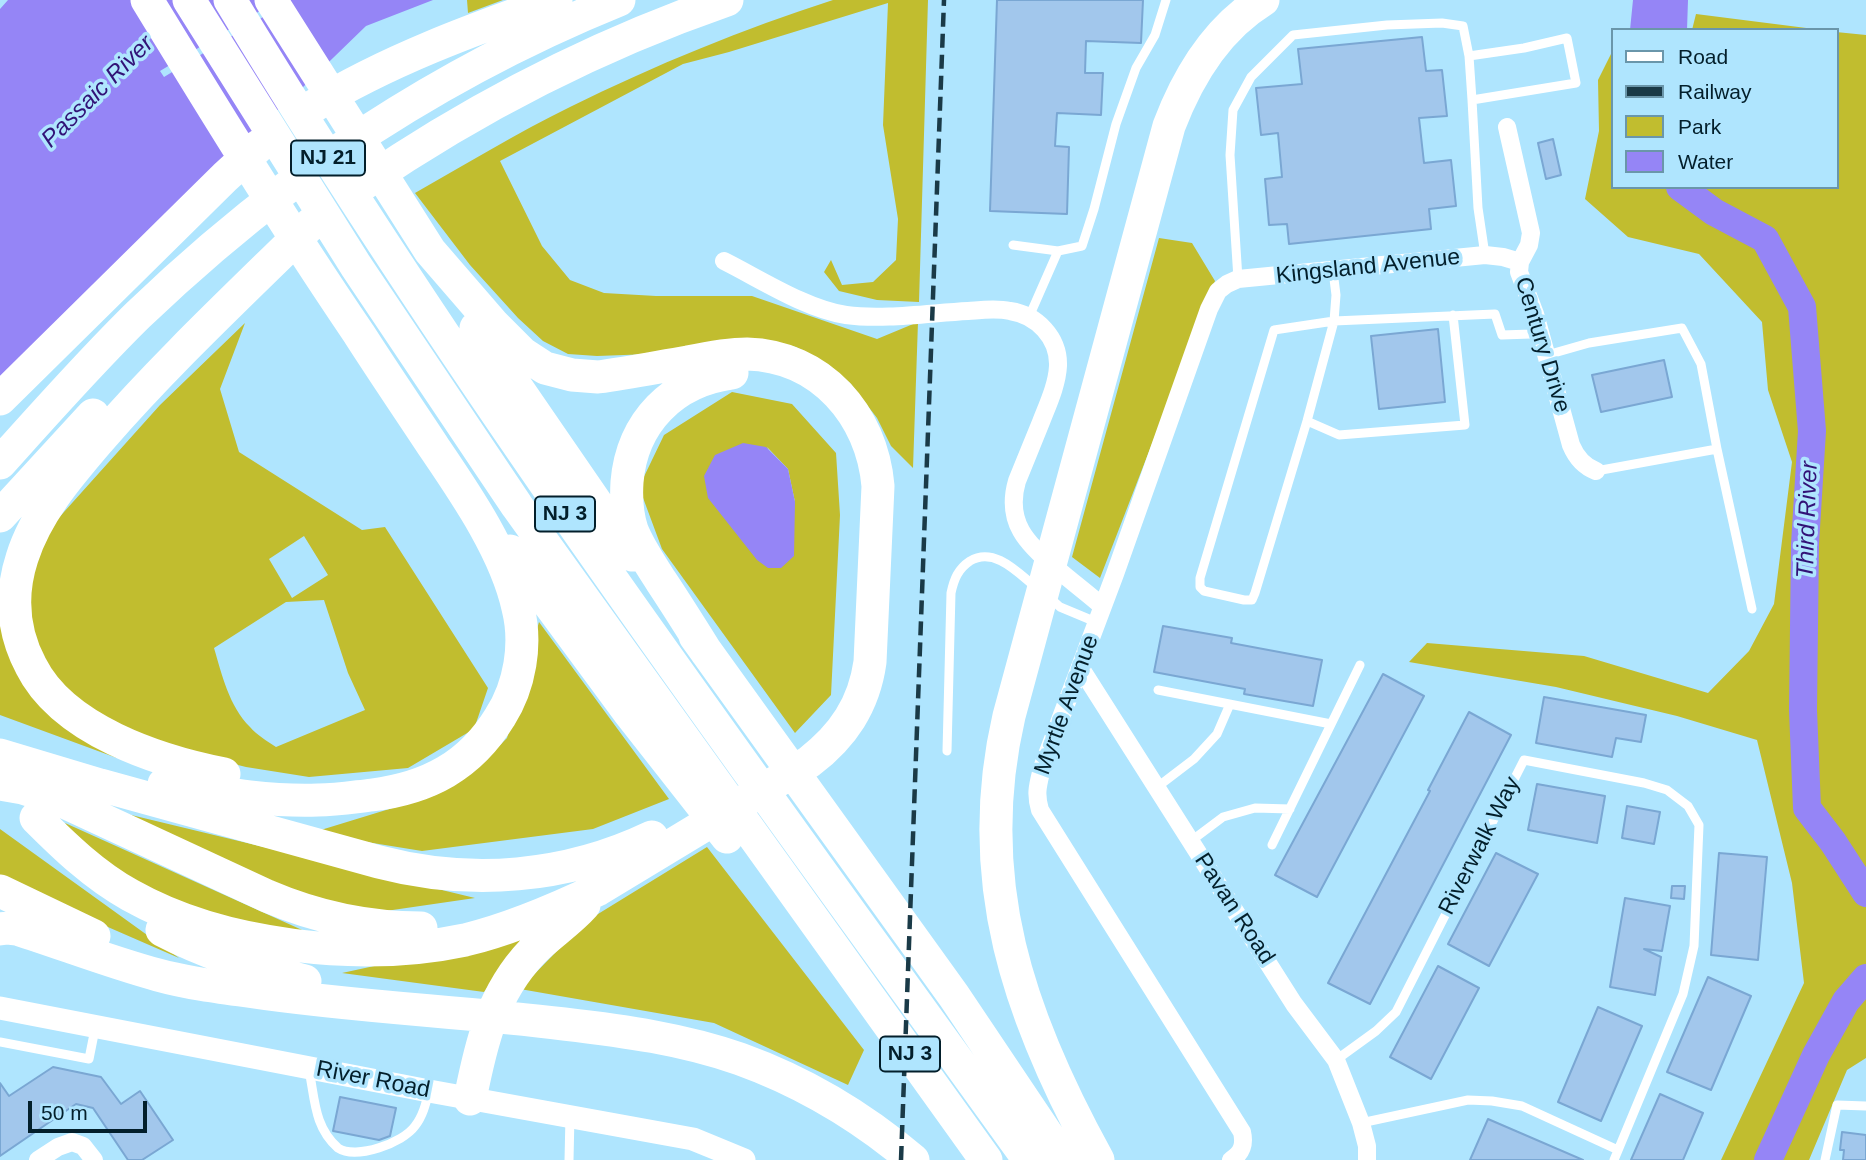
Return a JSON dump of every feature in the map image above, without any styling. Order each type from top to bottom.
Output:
[{"type":"highway","points":[[0,753],[127,777],[263,798],[317,801],[401,791],[442,775],[466,758],[486,737],[503,712],[515,685],[518,670],[522,641],[514,592],[489,535],[449,469],[342,309],[147,0]]},
{"type":"highway","name":"NJ 3","points":[[189,0],[371,289],[696,777],[870,999],[986,1160]]},
{"type":"highway","name":"NJ 3","points":[[230,0],[401,270],[565,513],[1029,1160]]},
{"type":"highway","points":[[271,0],[430,251],[447,285],[603,515],[707,653],[954,996],[1064,1160]]},
{"type":"highway","points":[[0,399],[248,155],[297,117],[354,83],[406,59],[556,0]]},
{"type":"highway","name":"NJ 21","points":[[0,463],[145,308],[216,244],[292,184],[363,134],[448,82],[523,43],[619,0]]},
{"type":"highway","name":"NJ 21","points":[[0,516],[86,422],[167,341],[232,284],[320,215],[408,155],[517,91],[622,40],[727,0]]},
{"type":"highway","points":[[1098,1160],[1043,1048],[1009,950],[999,897],[996,852],[1000,759],[1012,702],[1169,127],[1182,94],[1208,50],[1231,26],[1263,0]]},
{"type":"highway","points":[[320,215],[139,395],[61,487],[42,516],[25,551],[16,588],[15,617],[20,642],[40,681],[66,710],[101,732],[162,757],[218,773],[318,790],[372,795]]},
{"type":"highway","points":[[31,811],[66,848],[114,885],[144,903],[197,923],[274,942],[312,947],[354,950],[431,946],[488,934],[599,889],[808,762],[828,747],[845,728],[862,697],[870,662],[878,498],[870,446],[858,420],[841,397],[813,374],[778,359],[747,354],[598,377],[572,375],[545,368],[511,344],[430,251]]},
{"type":"highway","points":[[0,753],[100,785],[379,862],[446,874],[518,875],[568,867],[612,854],[653,836],[799,748],[824,726],[844,691],[850,659],[859,496],[856,462],[843,429],[828,409],[797,386],[773,376],[733,373],[708,378],[685,387],[665,402],[648,422],[631,460],[627,488],[632,530],[646,557],[707,653]]},
{"type":"highway","points":[[449,469],[593,664],[696,777]]},
{"type":"highway","points":[[0,765],[67,858],[105,893],[156,927],[200,948],[246,965],[297,979],[493,1015]]},
{"type":"highway","points":[[0,784],[60,800],[283,903],[344,921],[396,927],[439,927],[506,920],[551,909]]},
{"type":"highway","points":[[470,1099],[491,1016],[509,982],[534,950],[572,919],[599,889]]},
{"type":"highway","points":[[0,891],[163,968],[226,988]]},
{"type":"highway","points":[[0,929],[17,929],[161,976],[226,988],[379,1007],[493,1015],[628,1032],[685,1043],[741,1059],[795,1082],[876,1130],[914,1160]]},
{"type":"street","name":"Century Drive","points":[[1507,127],[1531,233],[1529,245],[1518,267],[1521,279],[1547,355],[1571,445],[1580,461],[1596,471]]},
{"type":"street","name":"Kingsland Avenue","points":[[1218,291],[1238,279],[1485,256],[1520,262]]},
{"type":"street","points":[[724,261],[816,307],[844,315],[877,316],[1000,309],[1013,311],[1037,321],[1055,344],[1058,364],[1049,399],[1014,491],[1016,522],[1025,539],[1067,578],[1099,614]]},
{"type":"street","name":"Myrtle Avenue","points":[[1218,291],[1209,309],[1115,575],[1042,768],[1037,798],[1040,810],[1241,1132],[1243,1146],[1238,1156],[1231,1160]]},
{"type":"street","name":"Pavan Road","points":[[1080,667],[1294,1004],[1336,1060],[1361,1123],[1367,1146],[1367,1160]]},
{"type":"street","name":"River Road","points":[[0,1008],[470,1099],[693,1139],[744,1160]]},
{"type":"street","points":[[40,1159],[58,1147],[72,1142],[83,1146],[94,1160]]},
{"type":"lane","points":[[1013,245],[1058,251],[1082,246],[1116,124],[1136,68],[1155,35],[1166,0]]},
{"type":"lane","points":[[1238,279],[1230,155],[1233,110],[1251,77],[1293,35],[1387,25],[1441,23],[1462,26],[1469,56],[1478,208],[1485,256]]},
{"type":"lane","points":[[1469,56],[1567,38],[1576,83],[1472,100]]},
{"type":"lane","points":[[1029,317],[1058,251]]},
{"type":"lane","points":[[1333,271],[1336,295],[1334,321],[1307,421],[1252,600],[1204,591],[1200,587],[1200,578],[1274,330],[1334,321],[1495,314],[1502,335],[1540,332]]},
{"type":"lane","points":[[1307,421],[1339,435],[1465,425],[1453,315]]},
{"type":"lane","points":[[1547,355],[1589,343],[1682,328],[1701,364],[1752,609]]},
{"type":"lane","points":[[1596,471],[1717,449]]},
{"type":"lane","points":[[947,751],[951,593],[958,571],[975,558],[996,558],[1060,607],[1099,614]]},
{"type":"lane","points":[[1272,845],[1360,664]]},
{"type":"lane","points":[[1158,690],[1331,724]]},
{"type":"lane","points":[[1156,788],[1194,759],[1217,734],[1230,704]]},
{"type":"lane","name":"Riverwalk Way","points":[[1336,1060],[1376,1031],[1396,1012],[1524,760],[1644,783],[1667,790],[1688,806],[1699,825],[1694,946],[1683,994],[1614,1160]]},
{"type":"lane","points":[[1191,841],[1223,817],[1255,808],[1290,809]]},
{"type":"lane","points":[[0,1042],[89,1059],[95,1027]]},
{"type":"lane","points":[[309,1068],[318,1120],[338,1148],[347,1153],[382,1149],[411,1130],[422,1116],[429,1091]]},
{"type":"lane","points":[[1361,1123],[1468,1100],[1492,1101],[1522,1107],[1618,1150]]},
{"type":"lane","points":[[1825,1160],[1837,1105],[1866,1106]]},
{"type":"lane","points":[[569,1160],[570,1116]]},
{"type":"green space","points":[[467,0],[503,0],[468,13]]},
{"type":"green space","points":[[833,0],[928,0],[919,302],[877,300],[839,291],[824,272],[831,260],[842,285],[873,282],[896,260],[898,219],[883,125],[888,3],[683,64],[500,161],[542,246],[570,280],[604,293],[752,296],[877,339],[918,322],[913,468],[891,446],[877,418],[851,384],[829,365],[796,347],[761,340],[651,354],[597,356],[568,354],[543,341],[470,265],[415,193],[531,127],[602,92],[667,62]]},
{"type":"green space","points":[[1696,14],[1806,28],[1692,28]]},
{"type":"green space","points":[[1838,32],[1866,35],[1866,1058],[1847,1070],[1809,1160],[1721,1160],[1804,983],[1792,883],[1757,740],[1677,716],[1556,687],[1409,662],[1427,643],[1584,656],[1708,693],[1749,651],[1774,604],[1792,462],[1768,390],[1762,322],[1699,254],[1628,237],[1585,199],[1599,131],[1598,80],[1610,56],[1610,189],[1838,189]]},
{"type":"green space","points":[[1159,238],[1192,243],[1215,281],[1100,578],[1072,557]]},
{"type":"green space","points":[[245,323],[220,389],[239,452],[362,530],[385,527],[488,688],[474,729],[408,768],[309,777],[246,767],[198,755],[127,731],[69,697],[36,647],[30,612],[31,580],[55,522],[160,405]],"holes":[[[304,536],[328,575],[292,598],[269,559]],[[324,600],[348,673],[365,710],[276,747],[253,730],[237,710],[227,690],[214,648],[286,602]]]},
{"type":"green space","points":[[732,392],[792,404],[836,453],[840,515],[831,695],[795,733],[662,549],[639,487],[664,435]],"holes":[[[767,447],[788,469],[795,502]]]},
{"type":"green space","points":[[0,589],[3,624],[117,758],[0,715]]},
{"type":"green space","points":[[539,622],[669,799],[593,829],[422,851],[311,833],[435,795],[477,768],[507,738]]},
{"type":"green space","points":[[127,814],[475,898],[372,913],[287,891]]},
{"type":"green space","points":[[65,823],[311,934],[247,924],[156,895],[75,844]]},
{"type":"green space","points":[[0,829],[179,958],[0,880]]},
{"type":"green space","points":[[707,847],[864,1050],[848,1085],[714,1023],[520,989],[585,922]]},
{"type":"green space","points":[[526,933],[484,992],[342,973]]},
{"type":"water","name":"Passaic River","points":[[8,0],[278,0],[160,71],[164,77],[291,0],[433,0],[366,26],[301,89],[219,162],[0,379],[0,9]]},
{"type":"water","points":[[1633,0],[1688,0],[1687,28],[1630,28]]},
{"type":"water","points":[[743,443],[766,447],[788,469],[795,502],[794,556],[781,568],[768,568],[757,560],[708,498],[704,476],[715,455]]},
{"type":"building","points":[[997,0],[1143,0],[1141,43],[1086,41],[1085,73],[1103,73],[1101,115],[1057,113],[1055,146],[1069,147],[1067,214],[990,211]]},
{"type":"building","points":[[1422,37],[1426,71],[1442,70],[1447,116],[1419,118],[1424,163],[1451,160],[1456,206],[1429,209],[1431,229],[1289,244],[1287,224],[1269,225],[1265,179],[1282,177],[1278,133],[1261,135],[1256,88],[1302,84],[1298,49]]},
{"type":"building","points":[[1553,139],[1561,175],[1546,179],[1538,143]]},
{"type":"building","points":[[1438,329],[1445,402],[1379,409],[1371,336]]},
{"type":"building","points":[[1664,360],[1672,397],[1601,412],[1592,375]]},
{"type":"building","points":[[1163,626],[1232,638],[1231,643],[1322,660],[1313,706],[1244,694],[1245,689],[1154,672]]},
{"type":"building","points":[[1383,674],[1424,696],[1317,897],[1275,875]]},
{"type":"building","points":[[1544,697],[1646,715],[1641,742],[1616,738],[1612,757],[1536,743]]},
{"type":"building","points":[[1469,712],[1511,735],[1370,1004],[1328,983]]},
{"type":"building","points":[[1537,784],[1605,796],[1597,843],[1528,830]]},
{"type":"building","points":[[1627,806],[1660,812],[1654,844],[1622,838]]},
{"type":"building","points":[[1496,853],[1538,874],[1489,966],[1448,944]]},
{"type":"building","points":[[1719,853],[1767,857],[1758,960],[1711,955]]},
{"type":"building","points":[[1672,886],[1685,886],[1684,899],[1671,898]]},
{"type":"building","points":[[1625,898],[1670,906],[1662,951],[1644,949],[1661,957],[1655,995],[1610,987]]},
{"type":"building","points":[[1438,966],[1479,988],[1431,1079],[1390,1057]]},
{"type":"building","points":[[1708,977],[1751,996],[1711,1090],[1667,1072]]},
{"type":"building","points":[[1598,1007],[1642,1026],[1601,1121],[1558,1102]]},
{"type":"building","points":[[53,1067],[101,1077],[121,1104],[140,1091],[173,1140],[142,1160],[128,1160],[93,1108],[76,1104],[0,1156],[0,1083],[9,1096]]},
{"type":"building","points":[[1660,1094],[1703,1113],[1683,1160],[1631,1160]]},
{"type":"building","points":[[340,1097],[396,1108],[390,1136],[379,1140],[333,1131]]},
{"type":"building","points":[[1488,1119],[1583,1160],[1470,1160]]},
{"type":"building","points":[[1842,1132],[1866,1135],[1866,1160],[1843,1160],[1844,1150],[1840,1150]]},
{"type":"waterway","name":"Third River","points":[[1683,189],[1714,212],[1765,239],[1802,307],[1812,431],[1805,544],[1803,710],[1807,808],[1866,893]]},
{"type":"waterway","name":"Third River","points":[[1768,1160],[1816,1055],[1846,1001],[1866,978]]},
{"type":"railway","points":[[901,1160],[944,0]]}]
